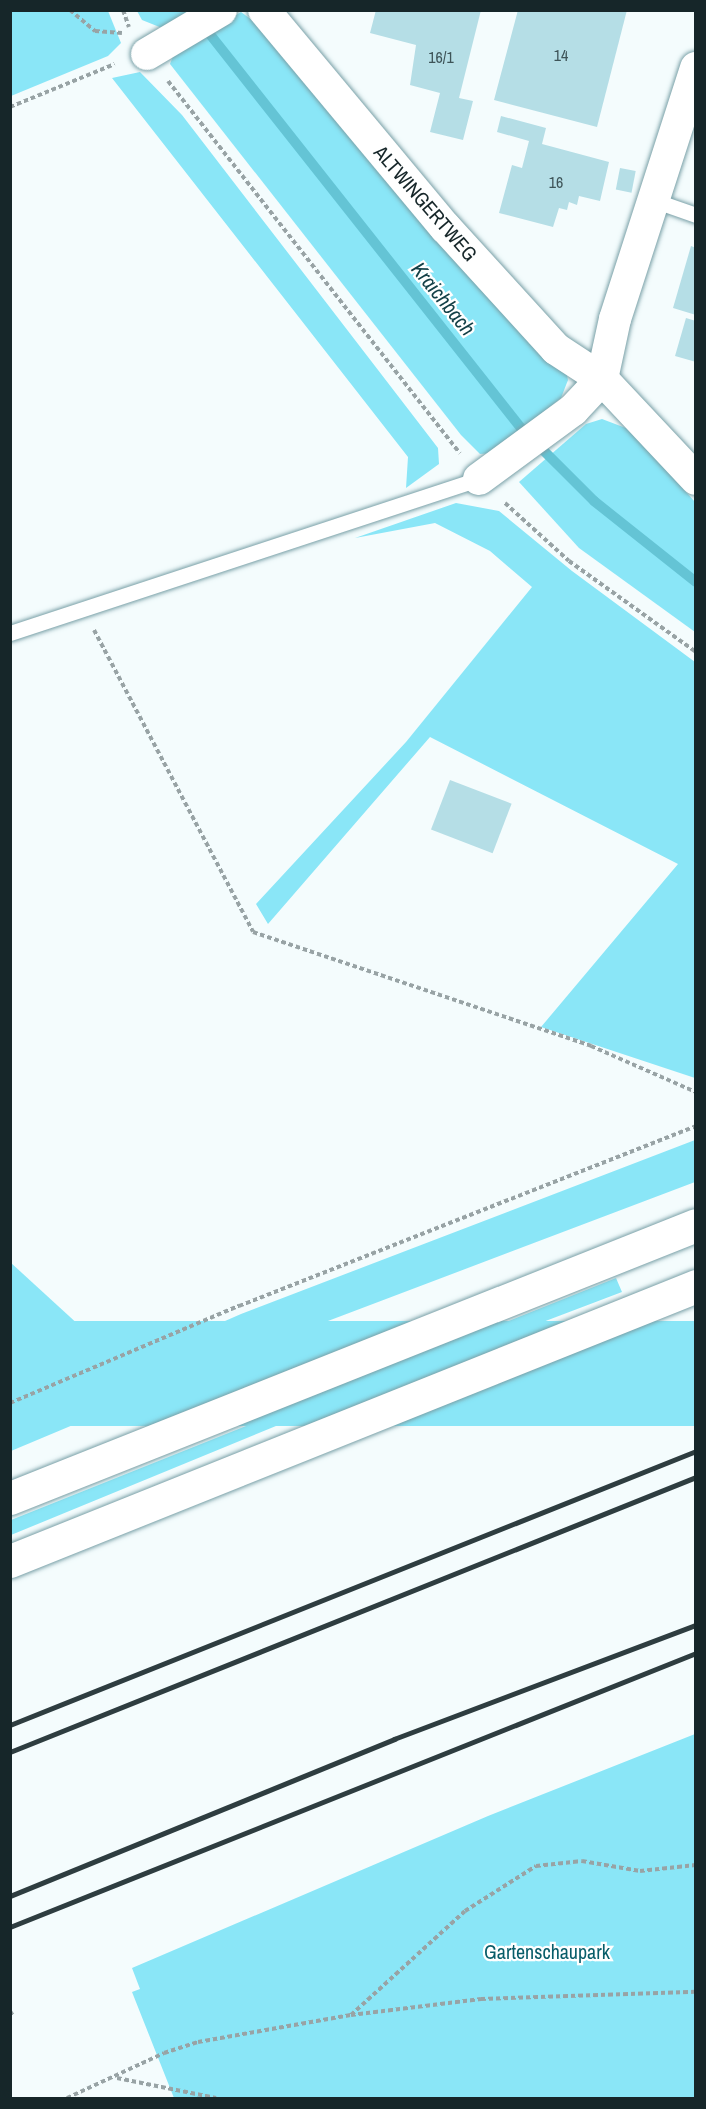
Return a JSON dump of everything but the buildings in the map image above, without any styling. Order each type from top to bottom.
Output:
[{"type":"highway","points":[[10,1497],[696,1225]]},
{"type":"highway","points":[[10,1561],[696,1286]]},
{"type":"street","points":[[147,54],[182,31],[221,10]]},
{"type":"street","name":"ALTWINGERTWEG","points":[[264,10],[445,227],[556,349],[602,379],[696,479]]},
{"type":"street","points":[[479,479],[573,411],[602,379],[615,319],[696,68]]},
{"type":"lane","points":[[653,200],[696,215]]},
{"type":"lane","points":[[10,633],[479,479]]},
{"type":"path","points":[[70,10],[95,31],[135,33],[123,10]]},
{"type":"path","points":[[10,107],[147,54],[436,418],[479,479],[569,561],[696,652]]},
{"type":"path","points":[[82,609],[254,933],[591,1046],[696,1092]]},
{"type":"path","points":[[10,1403],[239,1306],[696,1126]]},
{"type":"path","points":[[351,2015],[465,1911],[536,1866],[582,1861],[640,1871],[696,1865]]},
{"type":"path","points":[[68,2098],[116,2078],[164,2053],[198,2043],[351,2015],[481,1999],[696,1992]]},
{"type":"path","points":[[10,2011],[13,2016]]},
{"type":"path","points":[[116,2078],[216,2098]]},
{"type":"green space","points":[[11,10],[108,11],[121,43],[108,56],[11,96]]},
{"type":"green space","points":[[137,11],[202,11],[162,28],[142,20]]},
{"type":"green space","points":[[241,12],[279,40],[566,371],[568,380],[561,398],[493,453],[480,454],[461,435],[170,64],[175,51]]},
{"type":"green space","points":[[140,72],[182,115],[438,448],[439,464],[406,488],[408,457],[112,78]]},
{"type":"green space","points":[[602,419],[631,430],[695,502],[695,632],[579,548],[519,482],[586,424]]},
{"type":"green space","points":[[456,503],[499,511],[572,571],[695,662],[695,1078],[541,1027],[678,864],[430,737],[268,924],[256,904],[406,742],[532,587],[490,551],[435,523],[355,538]]},
{"type":"green space","points":[[695,1140],[695,1182],[254,1349],[11,1451],[11,1415],[241,1314]]},
{"type":"green space","points":[[10,1262],[93,1338],[103,1350],[11,1386]]},
{"type":"green space","points":[[616,1278],[622,1292],[371,1387],[11,1535],[11,1520]]},
{"type":"green space","points":[[10,1321],[695,1321],[695,1426],[10,1426]]},
{"type":"green space","name":"Gartenschaupark","points":[[695,1734],[695,2098],[174,2098],[132,1992],[140,1989],[132,1968],[488,1816]]},
{"type":"waterway","name":"Kraichbach","points":[[201,23],[521,428],[594,501],[696,582]]},
{"type":"railway","points":[[10,1725],[696,1451]]},
{"type":"railway","points":[[10,1752],[696,1477]]},
{"type":"railway","points":[[10,1896],[394,1739],[696,1625]]},
{"type":"railway","points":[[10,1927],[696,1653]]}]
